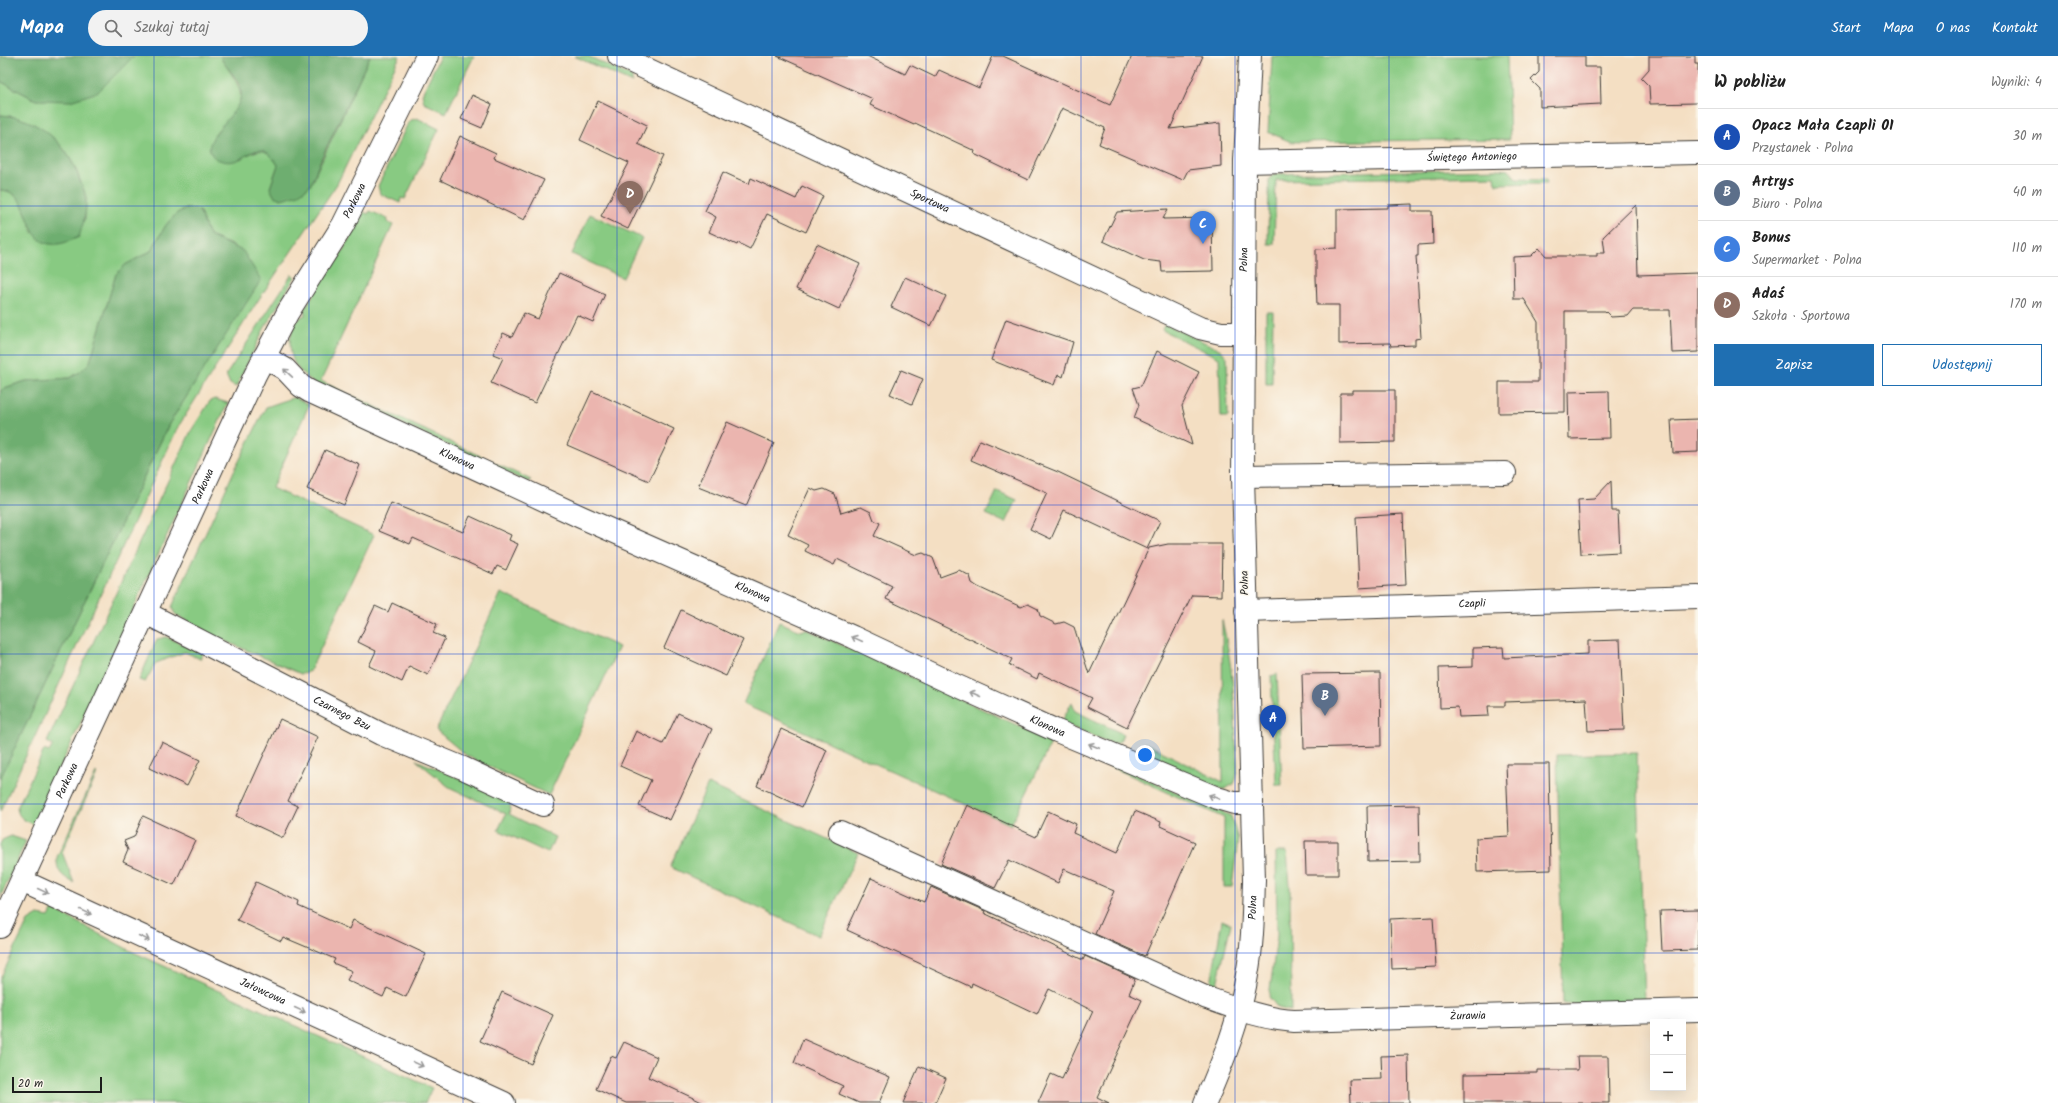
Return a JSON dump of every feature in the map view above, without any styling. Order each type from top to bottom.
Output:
[{"type":"street","name":"Parkowa","points":[[0,927],[264,357],[300,293],[343,225],[427,56]]},
{"type":"street","name":"Sportowa","points":[[619,56],[1200,328],[1221,333],[1244,333]]},
{"type":"street","name":"Polna","points":[[1206,1103],[1240,1010],[1247,977],[1253,930],[1254,880],[1243,476],[1245,162],[1250,56]]},
{"type":"street","name":"Świętego Antoniego","points":[[1245,162],[1698,153]]},
{"type":"street","name":"Klonowa","points":[[264,357],[285,369],[300,386],[309,391],[574,514],[853,637],[1057,731],[1217,798],[1234,803],[1252,803]]},
{"type":"street","points":[[1243,476],[1505,473]]},
{"type":"street","name":"Czapli","points":[[1246,611],[1698,597]]},
{"type":"street","name":"Czarnego Bzu","points":[[146,613],[381,734],[462,768],[543,805]]},
{"type":"street","name":"Żurawia","points":[[840,832],[1207,998],[1240,1010],[1276,1020],[1294,1022],[1698,1010]]},
{"type":"street","name":"Jałowcowa","points":[[22,881],[504,1103]]},
{"type":"green space","points":[[0,56],[134,56],[98,92],[70,101],[36,100],[0,81]]},
{"type":"green space","points":[[134,56],[221,56],[240,90],[240,98],[234,112],[216,132],[240,159],[257,151],[269,154],[278,165],[270,188],[310,186],[370,56],[400,56],[337,184],[259,299],[178,427],[0,812],[0,779],[169,424],[260,280],[234,246],[214,238],[208,233],[199,210],[189,208],[177,213],[166,225],[151,251],[125,265],[116,274],[90,362],[80,372],[70,378],[26,381],[4,388],[0,392],[0,190],[14,194],[19,199],[26,212],[33,233],[85,219],[86,198],[75,167],[60,144],[39,127],[27,121],[0,115],[0,81],[36,100]]},
{"type":"green space","points":[[221,56],[370,56],[322,157],[310,186],[299,194],[281,199],[274,196],[270,188],[278,165],[270,155],[264,151],[258,150],[252,152],[232,162],[220,160],[212,155],[210,148],[211,141],[236,108],[240,100],[241,92],[238,83],[222,60]]},
{"type":"green space","points":[[440,56],[474,56],[446,113],[424,103],[422,94]]},
{"type":"green space","points":[[574,56],[588,56],[632,77],[632,83]]},
{"type":"green space","points":[[1272,56],[1507,56],[1510,139],[1291,142],[1268,132]]},
{"type":"green space","points":[[0,115],[27,121],[39,127],[60,144],[68,155],[75,168],[86,198],[85,213],[79,237],[59,244],[45,243],[36,236],[20,202],[12,193],[0,190]]},
{"type":"green space","points":[[417,118],[439,129],[405,199],[401,198],[400,203],[380,194],[378,186],[409,121]]},
{"type":"green space","points":[[1497,169],[1509,170],[1516,178],[1546,179],[1547,183],[1496,184],[1495,176],[1276,180],[1274,244],[1268,244],[1269,179],[1273,174]]},
{"type":"green space","points":[[189,208],[199,210],[208,233],[214,238],[243,251],[261,280],[169,424],[0,779],[0,392],[4,388],[26,381],[70,378],[80,372],[90,362],[116,274],[125,265],[151,251],[166,225],[177,213]]},
{"type":"green space","points":[[370,211],[388,219],[387,222],[393,225],[321,381],[531,480],[527,482],[313,383],[295,365],[290,343],[293,329],[300,318],[305,315],[304,309],[342,252],[364,212],[368,214]]},
{"type":"green space","points":[[590,214],[642,238],[623,278],[572,254]]},
{"type":"green space","points":[[292,274],[295,277],[264,329],[236,387],[230,384],[226,375]]},
{"type":"green space","points":[[1266,312],[1273,312],[1272,384],[1266,384]]},
{"type":"green space","points":[[1165,324],[1221,350],[1227,357],[1228,417],[1221,417],[1219,358],[1162,330]]},
{"type":"green space","points":[[295,397],[309,405],[272,488],[374,535],[310,671],[301,674],[214,636],[175,614],[172,607],[234,471],[266,407]]},
{"type":"green space","points":[[215,399],[228,403],[34,824],[28,822],[20,817],[17,808],[44,750],[49,752],[53,745],[47,742],[191,431],[210,401]]},
{"type":"green space","points":[[997,491],[1017,500],[1006,523],[986,514]]},
{"type":"green space","points":[[501,593],[619,647],[549,795],[467,756],[436,730]]},
{"type":"green space","points":[[1222,620],[1232,682],[1237,765],[1237,775],[1234,784],[1225,789],[1220,789],[1140,755],[1145,743],[1223,782]]},
{"type":"green space","points":[[779,622],[801,631],[806,629],[1052,741],[1011,825],[743,704]]},
{"type":"green space","points":[[166,637],[203,653],[200,659],[185,652],[156,663],[145,682],[139,680],[157,639]]},
{"type":"green space","points":[[1277,674],[1282,785],[1276,785],[1271,676]]},
{"type":"green space","points":[[1072,702],[1075,711],[1123,734],[1120,741],[1113,744],[1061,723]]},
{"type":"green space","points":[[1637,753],[1645,1003],[1563,1004],[1557,755]]},
{"type":"green space","points":[[1097,757],[1231,816],[1238,839],[1232,887],[1224,887],[1224,818],[1094,759]]},
{"type":"green space","points":[[416,760],[511,800],[509,814],[555,837],[548,853],[498,830],[506,814],[449,787]]},
{"type":"green space","points":[[96,773],[97,774],[62,852],[74,883],[66,878],[59,870],[57,857]]},
{"type":"green space","points":[[708,784],[858,853],[819,936],[670,867]]},
{"type":"green space","points":[[11,836],[26,841],[0,898],[0,845],[2,840]]},
{"type":"green space","points":[[1276,852],[1287,852],[1290,885],[1291,1011],[1278,1008],[1269,997],[1277,936]]},
{"type":"green space","points":[[53,909],[131,951],[432,1088],[425,1103],[0,1103],[0,979],[28,921],[38,915],[49,917]]},
{"type":"green space","points":[[1222,920],[1231,924],[1217,984],[1211,983]]},
{"type":"building","points":[[777,56],[867,56],[905,74],[910,65],[935,77],[939,70],[979,88],[993,56],[1003,56],[1110,105],[1132,56],[1203,56],[1170,129],[1220,123],[1221,166],[1188,170],[1183,180],[1099,144],[1105,128],[1062,108],[1028,180],[974,154],[975,151],[915,123],[914,125],[870,105],[873,99]]},
{"type":"building","points":[[1539,56],[1585,56],[1585,67],[1600,67],[1601,104],[1540,107],[1540,89],[1531,80],[1539,72]]},
{"type":"building","points":[[1649,56],[1695,56],[1695,64],[1698,64],[1698,101],[1696,103],[1650,104],[1649,86],[1641,78],[1649,69]]},
{"type":"building","points":[[472,95],[492,104],[482,128],[461,119]]},
{"type":"building","points":[[598,101],[647,125],[638,144],[663,156],[628,229],[601,216],[629,163],[580,140]]},
{"type":"building","points":[[460,136],[496,153],[494,158],[544,180],[524,220],[440,180]]},
{"type":"building","points":[[723,172],[749,184],[751,178],[796,199],[802,186],[823,196],[806,232],[767,214],[750,249],[738,243],[737,245],[709,232],[716,217],[705,211]]},
{"type":"building","points":[[1412,204],[1412,211],[1432,211],[1433,244],[1418,245],[1418,256],[1416,256],[1421,338],[1415,339],[1415,345],[1391,346],[1390,343],[1339,344],[1339,305],[1317,305],[1316,249],[1337,248],[1337,209],[1388,208],[1388,205]]},
{"type":"building","points":[[1636,205],[1638,275],[1698,273],[1698,352],[1672,353],[1670,310],[1633,310],[1628,316],[1611,317],[1605,311],[1565,311],[1565,412],[1499,413],[1499,382],[1538,382],[1538,322],[1524,299],[1514,299],[1513,257],[1531,256],[1539,248],[1546,256],[1597,256],[1597,253],[1605,253],[1603,237]]},
{"type":"building","points":[[1168,209],[1163,219],[1212,218],[1213,271],[1162,272],[1161,262],[1144,260],[1103,241],[1117,212]]},
{"type":"building","points":[[817,244],[860,264],[839,309],[796,289]]},
{"type":"building","points":[[559,273],[605,294],[593,322],[577,315],[535,403],[491,383],[503,358],[493,354],[503,333],[512,337],[524,313],[538,319]]},
{"type":"building","points":[[905,277],[946,296],[931,326],[891,307]]},
{"type":"building","points":[[1006,319],[1073,342],[1063,377],[1058,374],[1054,385],[991,360]]},
{"type":"building","points":[[1157,351],[1199,372],[1182,406],[1192,445],[1134,418],[1139,405],[1133,388],[1141,386]]},
{"type":"building","points":[[901,370],[923,379],[912,404],[890,394]]},
{"type":"building","points":[[1352,390],[1395,390],[1395,442],[1340,443],[1340,393],[1352,393]]},
{"type":"building","points":[[592,391],[674,429],[649,481],[567,445]]},
{"type":"building","points":[[1609,391],[1610,438],[1569,439],[1568,392]]},
{"type":"building","points":[[1698,419],[1698,452],[1673,453],[1671,420]]},
{"type":"building","points":[[727,422],[774,443],[746,506],[698,487]]},
{"type":"building","points":[[980,440],[1058,472],[1160,521],[1147,549],[1064,510],[1051,539],[1030,529],[1047,493],[971,460]]},
{"type":"building","points":[[325,450],[360,465],[344,505],[307,489]]},
{"type":"building","points":[[1611,481],[1612,511],[1618,511],[1620,552],[1581,554],[1578,500],[1594,499]]},
{"type":"building","points":[[810,488],[816,491],[824,489],[835,494],[841,513],[861,507],[871,512],[874,520],[880,523],[874,536],[916,555],[923,553],[933,558],[940,577],[959,570],[970,576],[972,583],[978,587],[1021,607],[1028,604],[1038,609],[1040,616],[1056,624],[1064,622],[1074,627],[1089,674],[1149,548],[1168,544],[1222,544],[1221,596],[1192,595],[1127,727],[1087,707],[1092,698],[1039,673],[1037,679],[1009,665],[1012,659],[886,599],[892,586],[837,559],[834,565],[805,551],[808,545],[788,535]]},
{"type":"building","points":[[391,503],[463,532],[470,516],[511,535],[509,540],[518,544],[506,570],[497,566],[493,574],[413,538],[410,544],[379,531]]},
{"type":"building","points":[[1403,514],[1406,585],[1359,588],[1356,517]]},
{"type":"building","points":[[392,603],[437,624],[433,633],[445,638],[428,675],[409,666],[402,682],[369,666],[376,651],[358,642],[375,606],[388,612]]},
{"type":"building","points":[[681,610],[743,640],[726,676],[664,648]]},
{"type":"building","points":[[1620,640],[1624,730],[1588,731],[1586,699],[1505,702],[1505,706],[1488,706],[1489,716],[1459,717],[1458,707],[1440,708],[1439,668],[1473,667],[1473,648],[1503,647],[1504,658],[1588,654],[1588,641]]},
{"type":"building","points":[[1380,673],[1381,746],[1304,748],[1302,674]]},
{"type":"building","points":[[678,713],[712,729],[670,820],[639,806],[651,780],[620,766],[636,731],[663,744]]},
{"type":"building","points":[[280,719],[318,737],[288,801],[298,806],[283,838],[236,816]]},
{"type":"building","points":[[781,729],[827,750],[802,807],[757,786]]},
{"type":"building","points":[[162,742],[200,760],[187,786],[149,768]]},
{"type":"building","points":[[1506,764],[1549,764],[1551,870],[1477,872],[1476,838],[1509,836]]},
{"type":"building","points":[[967,805],[1036,837],[1048,811],[1076,824],[1073,833],[1117,853],[1135,811],[1161,822],[1160,826],[1195,842],[1145,956],[1095,934],[1114,891],[1064,869],[1058,883],[1009,860],[995,888],[941,864]]},
{"type":"building","points":[[1419,805],[1420,861],[1368,862],[1367,806]]},
{"type":"building","points":[[143,816],[195,840],[174,885],[123,862],[128,850],[124,841],[134,837]]},
{"type":"building","points":[[1305,841],[1338,841],[1338,875],[1306,875]]},
{"type":"building","points":[[871,878],[924,902],[931,887],[985,911],[984,913],[1083,960],[1085,956],[1135,979],[1129,994],[1142,1000],[1097,1097],[1109,1103],[1038,1103],[1051,1074],[1062,1079],[1093,1011],[1049,989],[1037,1014],[972,983],[971,987],[847,930]]},
{"type":"building","points":[[256,882],[299,902],[298,906],[349,929],[353,920],[426,954],[406,997],[387,988],[383,997],[347,980],[352,971],[333,963],[335,959],[283,937],[281,941],[237,920]]},
{"type":"building","points":[[1698,910],[1698,950],[1662,951],[1660,911]]},
{"type":"building","points":[[1433,917],[1436,967],[1392,969],[1390,919]]},
{"type":"building","points":[[502,992],[553,1015],[531,1064],[480,1041]]},
{"type":"building","points":[[803,1039],[890,1077],[879,1103],[859,1103],[839,1094],[843,1086],[794,1063]]},
{"type":"building","points":[[624,1042],[657,1057],[648,1077],[704,1103],[626,1103],[596,1089],[611,1056],[616,1058]]},
{"type":"building","points":[[1408,1055],[1409,1103],[1351,1103],[1350,1080],[1382,1079],[1381,1056]]},
{"type":"building","points":[[1577,1056],[1608,1056],[1609,1103],[1464,1103],[1464,1074],[1537,1073],[1537,1070],[1578,1070]]},
{"type":"building","points":[[919,1066],[946,1078],[935,1103],[903,1103]]},
{"type":"place","name":"Adaś","points":[[630,214]]},
{"type":"place","name":"Bonus","points":[[1203,244]]},
{"type":"place","name":"Artrys","points":[[1325,716]]},
{"type":"place","name":"Opacz Mała Czapli 01","points":[[1273,738]]}]
